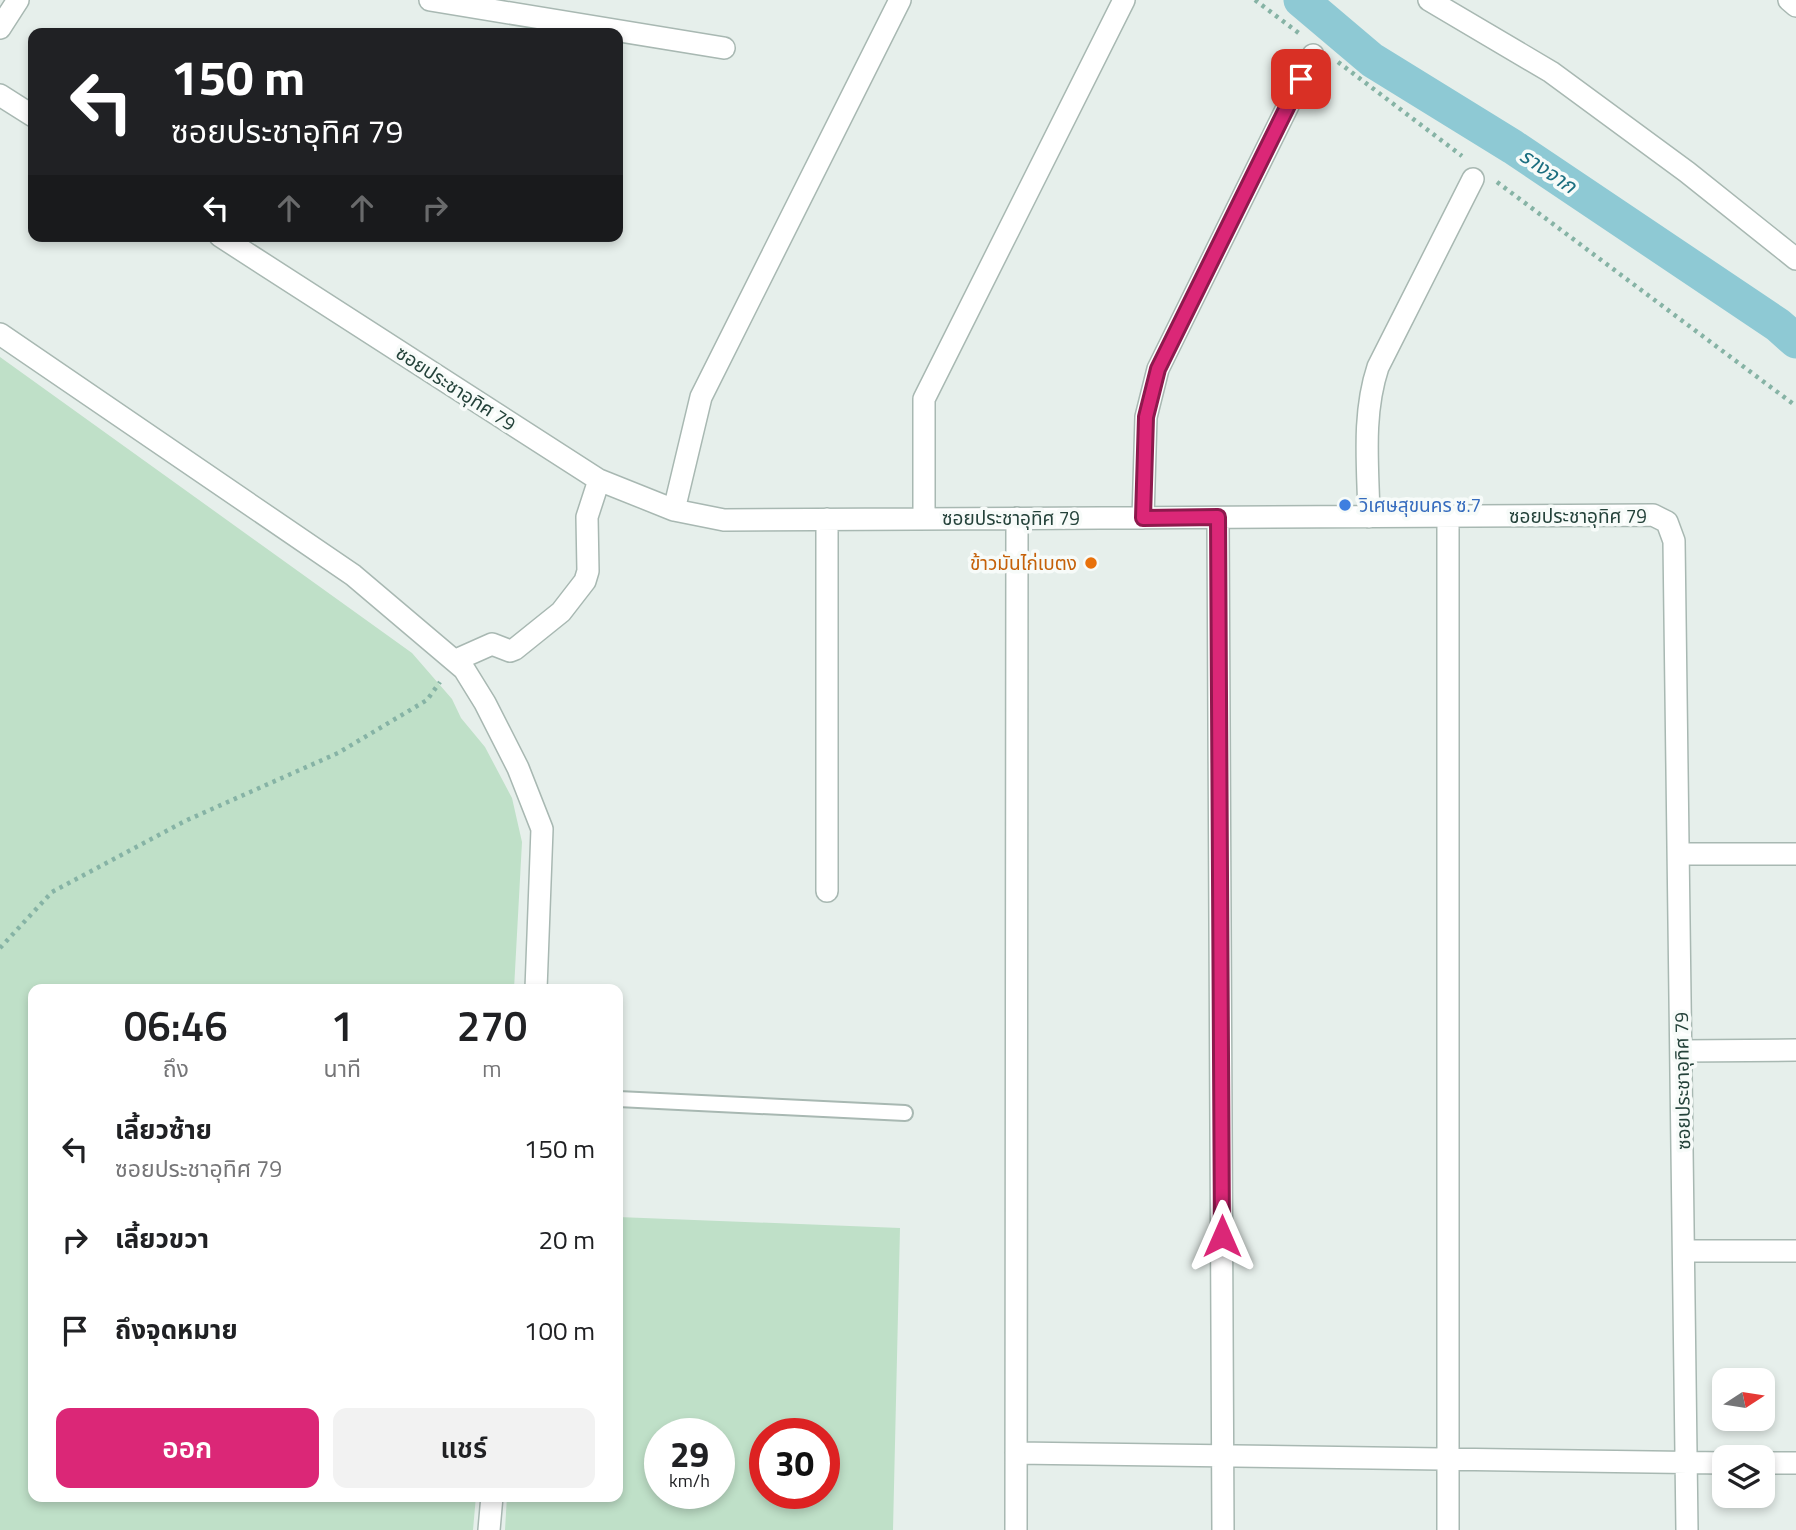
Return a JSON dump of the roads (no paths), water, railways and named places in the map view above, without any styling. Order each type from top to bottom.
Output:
[{"type":"street","points":[[0,28],[18,0]]},
{"type":"street","points":[[430,0],[602,28]]},
{"type":"street","points":[[674,510],[701,397],[900,0]]},
{"type":"street","points":[[924,519],[922,416],[926,391],[1124,0]]},
{"type":"street","points":[[1429,0],[1551,72],[1687,172],[1796,259]]},
{"type":"street","points":[[1789,0],[1796,6]]},
{"type":"street","points":[[623,32],[724,48]]},
{"type":"street","points":[[1143,518],[1146,417],[1158,369],[1319,52]]},
{"type":"street","points":[[0,95],[28,113]]},
{"type":"street","points":[[1369,517],[1367,414],[1371,388],[1378,367],[1480,177]]},
{"type":"street","name":"ซอยประชาอุทิศ 79","points":[[229,242],[598,480],[674,510],[724,520],[1653,515],[1667,522],[1674,541],[1686,1530]]},
{"type":"street","points":[[0,334],[353,575],[460,665],[485,703],[518,768],[542,829],[536,984]]},
{"type":"street","points":[[460,665],[492,644],[509,651],[515,649],[561,612],[577,594],[588,571],[587,517],[598,480]]},
{"type":"street","points":[[1448,516],[1448,1530]]},
{"type":"street","points":[[1218,517],[1223,1530]]},
{"type":"street","points":[[1016,1530],[1017,518]]},
{"type":"street","points":[[827,519],[827,891]]},
{"type":"street","points":[[1679,854],[1796,855]]},
{"type":"street","points":[[1682,1051],[1796,1050]]},
{"type":"street","points":[[1684,1251],[1796,1251]]},
{"type":"street","points":[[1016,1453],[1712,1463]]},
{"type":"street","points":[[1775,1463],[1796,1463]]},
{"type":"street","points":[[489,1530],[491,1502]]},
{"type":"lane","points":[[623,1099],[905,1114]]},
{"type":"waterway","name":"รางจาก","points":[[1301,0],[1372,60],[1513,147],[1778,325],[1796,341]]},
{"type":"place","name":"วิเศษสุขนคร ซ.7","points":[[1345,505]]},
{"type":"place","name":"ข้าวมันไก่เบตง","points":[[1091,563]]}]
